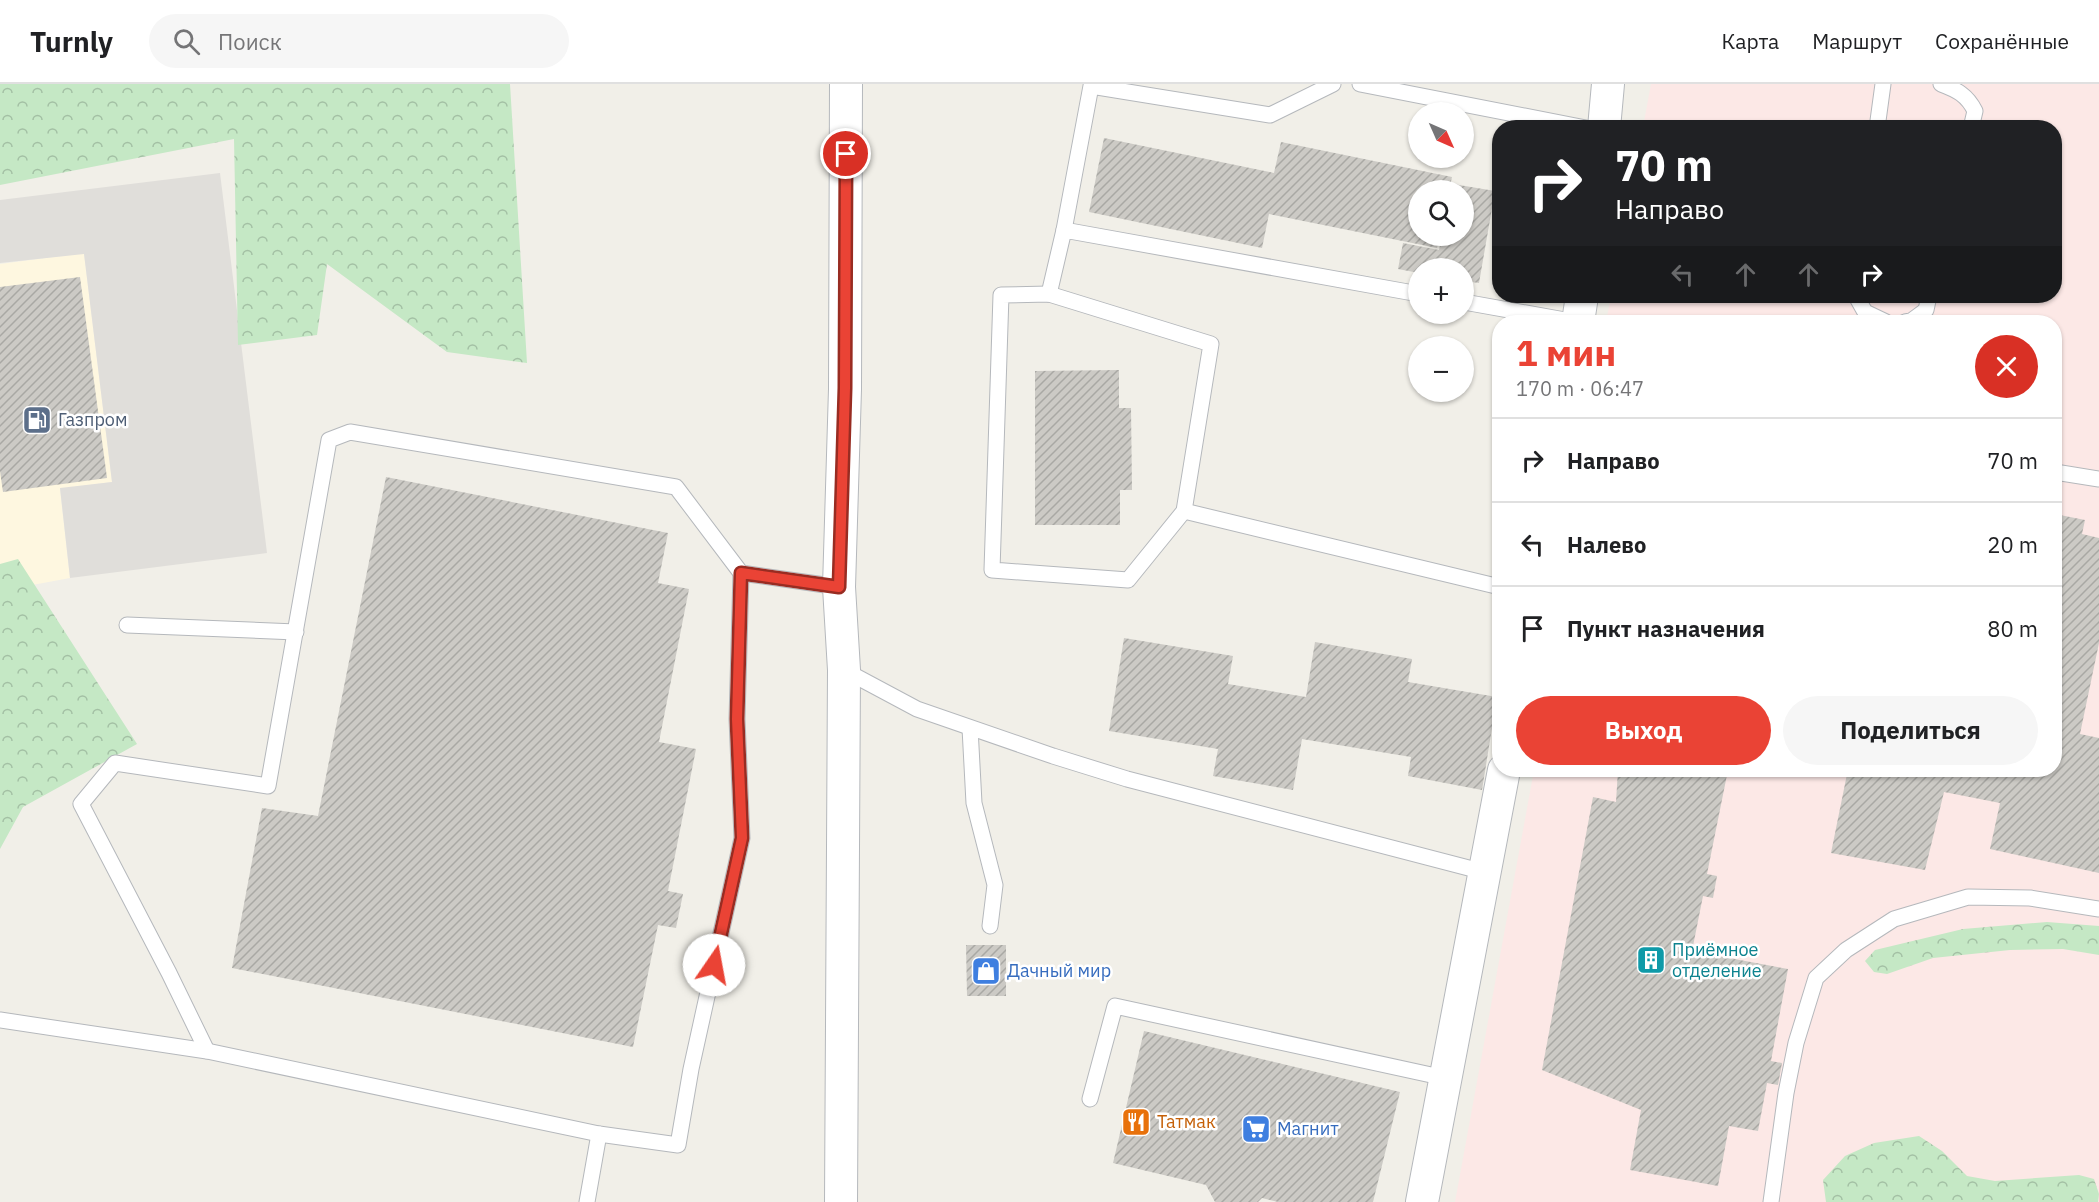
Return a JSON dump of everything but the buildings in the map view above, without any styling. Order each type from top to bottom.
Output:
[{"type":"street","points":[[842,1202],[844,670],[839,587],[845,388],[846,84]]},
{"type":"street","points":[[1605,120],[1608,84]]},
{"type":"street","points":[[1422,1202],[1503,777]]},
{"type":"lane","points":[[1049,294],[1092,86],[1269,115],[1333,84]]},
{"type":"lane","points":[[1360,84],[1545,120]]},
{"type":"lane","points":[[1878,120],[1883,84]]},
{"type":"lane","points":[[1941,84],[1961,92],[1970,100],[1975,111],[1973,120]]},
{"type":"lane","points":[[1064,230],[1408,292]]},
{"type":"lane","points":[[1049,294],[1211,344],[1184,511],[1128,580],[992,570],[1001,296],[1049,294]]},
{"type":"lane","points":[[1860,303],[1865,312],[1871,315]]},
{"type":"lane","points":[[1917,315],[1926,310],[1928,303]]},
{"type":"lane","points":[[1474,304],[1537,315]]},
{"type":"lane","points":[[0,1020],[207,1051],[599,1134],[678,1145],[691,1069],[742,838],[737,719],[741,573],[676,487],[350,432],[329,440],[268,786],[115,763],[81,804],[207,1051]]},
{"type":"lane","points":[[2062,473],[2099,479]]},
{"type":"lane","points":[[1184,511],[1492,585]]},
{"type":"lane","points":[[741,573],[839,587]]},
{"type":"lane","points":[[128,625],[296,632]]},
{"type":"lane","points":[[844,670],[917,709],[1032,750],[1127,779],[1484,872]]},
{"type":"lane","points":[[970,728],[974,803],[994,885],[990,926]]},
{"type":"lane","points":[[1771,1202],[1786,1093],[1796,1043],[1816,978],[1846,950],[1894,919],[1968,897],[2030,898],[2099,909]]},
{"type":"lane","points":[[1090,1099],[1115,1006],[1445,1078]]},
{"type":"lane","points":[[586,1202],[599,1134]]},
{"type":"shaded area","points":[[1651,84],[2099,84],[2099,1202],[1455,1202],[1533,777],[2062,777],[2062,315],[1607,315],[1610,303],[2062,303],[2062,120],[1644,120]]},
{"type":"shaded area","points":[[220,173],[267,553],[70,578],[60,488],[112,482],[84,254],[0,263],[0,200]]},
{"type":"shaded area","points":[[84,253],[112,482],[60,489],[70,578],[0,591],[0,264]]},
{"type":"green space","points":[[0,84],[510,84],[527,363],[447,352],[327,264],[317,335],[238,345],[234,139],[0,185]]},
{"type":"green space","points":[[18,559],[137,744],[23,807],[0,849],[0,564]]},
{"type":"green space","points":[[2047,922],[2099,926],[2099,955],[2063,949],[2010,950],[1933,958],[1887,974],[1874,972],[1865,961],[1875,950],[1963,929]]},
{"type":"green space","points":[[1919,1136],[1942,1151],[1967,1176],[1995,1181],[2079,1175],[2094,1179],[2099,1194],[2098,1202],[1826,1202],[1823,1180],[1845,1156],[1874,1143]]},
{"type":"place","name":"Газпром","points":[[37,420]]},
{"type":"place","name":"Приёмное отделение","points":[[1651,960]]},
{"type":"place","name":"Дачный мир","points":[[986,971]]},
{"type":"place","name":"Татмак","points":[[1136,1122]]},
{"type":"place","name":"Магнит","points":[[1256,1129]]},
{"type":"route","points":[[714,965],[742,838],[737,719],[741,573],[839,587],[845,388],[846,154]]}]
